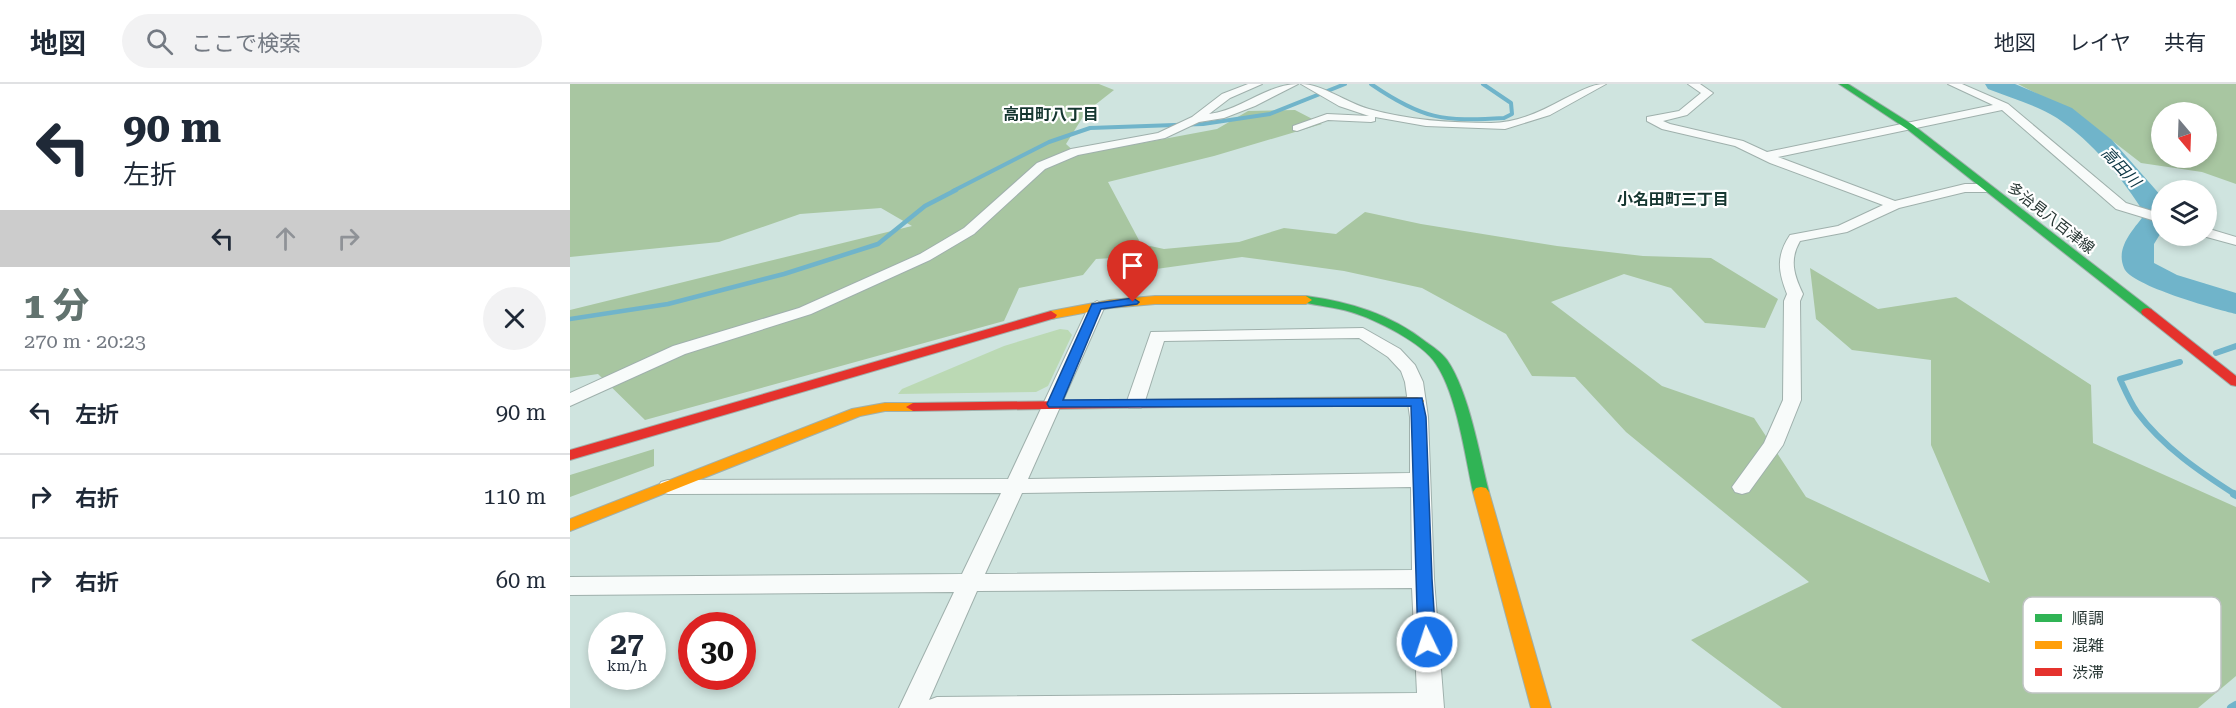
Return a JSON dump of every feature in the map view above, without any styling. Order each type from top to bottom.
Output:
[{"type":"street","points":[[1190,123],[1226,96],[1257,84]]},
{"type":"street","points":[[570,400],[679,350],[805,311],[925,257],[969,231],[1041,166],[1051,160],[1075,152],[1161,136],[1190,123],[1220,116],[1293,84]]},
{"type":"street","points":[[1306,84],[1366,112],[1453,125],[1508,125],[1560,106],[1601,84]]},
{"type":"street","points":[[1693,84],[1708,93],[1695,106],[1683,115],[1651,119],[1666,128],[1739,143],[1766,156],[1893,205]]},
{"type":"street","name":"多治見八百津線","points":[[1843,84],[1910,127],[2236,382]]},
{"type":"street","points":[[1953,84],[2004,106],[2121,206],[2151,216]]},
{"type":"street","points":[[1766,156],[2004,106]]},
{"type":"street","points":[[1297,128],[1327,117],[1400,118]]},
{"type":"street","points":[[1742,487],[1773,445],[1792,400],[1792,301],[1796,294],[1785,271],[1786,251],[1795,238],[1842,229],[1893,205],[1965,188],[1986,188]]},
{"type":"street","points":[[2217,235],[2236,241]]},
{"type":"street","points":[[570,455],[1051,315],[1097,306],[1155,300],[1290,299],[1327,302],[1371,313],[1412,336],[1441,362],[1452,386],[1540,708]]},
{"type":"street","points":[[912,708],[967,584],[1054,404],[1097,306]]},
{"type":"street","points":[[937,708],[1431,706],[1423,579],[1422,480],[1417,401],[1409,369],[1394,353],[1363,333],[1157,336],[1135,404]]},
{"type":"street","points":[[570,525],[857,412],[913,406],[1417,401]]},
{"type":"street","points":[[662,487],[1014,486],[1422,480]]},
{"type":"street","points":[[570,586],[1423,579]]},
{"type":"green space","points":[[570,84],[1099,84],[1114,90],[1086,112],[1066,144],[1078,155],[1217,129],[1248,111],[1295,110],[1322,124],[1214,156],[1108,182],[1141,244],[1164,249],[1239,242],[1284,228],[1336,234],[1365,212],[1421,224],[1557,246],[1643,256],[1711,258],[1778,299],[1765,328],[1705,323],[1671,288],[1624,274],[1551,302],[1662,386],[1754,418],[1806,497],[1990,583],[1931,445],[1931,360],[1852,350],[1816,319],[1810,268],[1878,309],[1956,297],[2091,385],[2093,443],[2236,507],[2236,676],[2221,689],[2221,597],[2023,597],[2023,693],[2216,693],[2198,708],[1782,708],[1691,640],[1809,582],[1626,432],[1575,377],[1532,376],[1506,334],[1422,288],[1344,271],[1242,257],[1149,270],[1129,257],[1096,259],[1083,275],[1019,288],[1004,321],[645,420],[598,374],[570,378],[570,310],[912,226],[881,208],[800,214],[719,242],[570,257]]},
{"type":"green space","points":[[2018,84],[2236,84],[2236,184],[2202,172],[2175,168],[2217,168],[2217,102],[2151,102],[2151,164],[2141,163],[2083,118]]},
{"type":"green space","points":[[1060,329],[1068,330],[1072,335],[1048,386],[1036,392],[898,394],[902,389],[1004,346]]},
{"type":"green space","points":[[654,449],[654,466],[570,497],[570,475]]},
{"type":"waterway","points":[[953,191],[1049,142],[1090,128],[1203,124],[1270,114],[1345,84]]},
{"type":"waterway","points":[[1371,84],[1405,105],[1434,116],[1483,119],[1504,118],[1512,114],[1511,103],[1483,84]]},
{"type":"waterway","name":"高田川","points":[[1996,84],[2048,105],[2077,122],[2103,145],[2140,187],[2159,214],[2141,238],[2138,250],[2139,268],[2166,282],[2236,304]]},
{"type":"waterway","points":[[570,319],[668,304],[784,274],[878,244],[925,206],[956,190]]},
{"type":"waterway","points":[[2216,353],[2236,346]]},
{"type":"waterway","points":[[2180,362],[2120,379],[2137,412],[2147,425],[2170,448],[2236,495],[2234,494]]},
{"type":"waterway","points":[[2231,708],[2236,705]]},
{"type":"traffic: fast","points":[[1843,84],[1910,127],[2147,312]]},
{"type":"traffic: fast","points":[[1306,300],[1355,309],[1385,321],[1414,338],[1439,359],[1447,371],[1459,404],[1481,492]]},
{"type":"traffic: slow","points":[[1051,315],[1110,304],[1155,300],[1306,300]]},
{"type":"traffic: slow","points":[[1294,402],[1417,401]]},
{"type":"traffic: slow","points":[[570,525],[857,412],[885,407],[913,407]]},
{"type":"traffic: slow","points":[[1481,492],[1541,708]]},
{"type":"traffic: jam","points":[[2147,312],[2236,382]]},
{"type":"traffic: jam","points":[[570,455],[1051,315]]},
{"type":"traffic: jam","points":[[913,407],[1294,402]]},
{"type":"district","name":"高田町八丁目","points":[[1051,114]]},
{"type":"district","name":"小名田町三丁目","points":[[1673,199]]},
{"type":"route","points":[[1133,302],[1097,306],[1054,404],[1417,401],[1427,642]]}]
